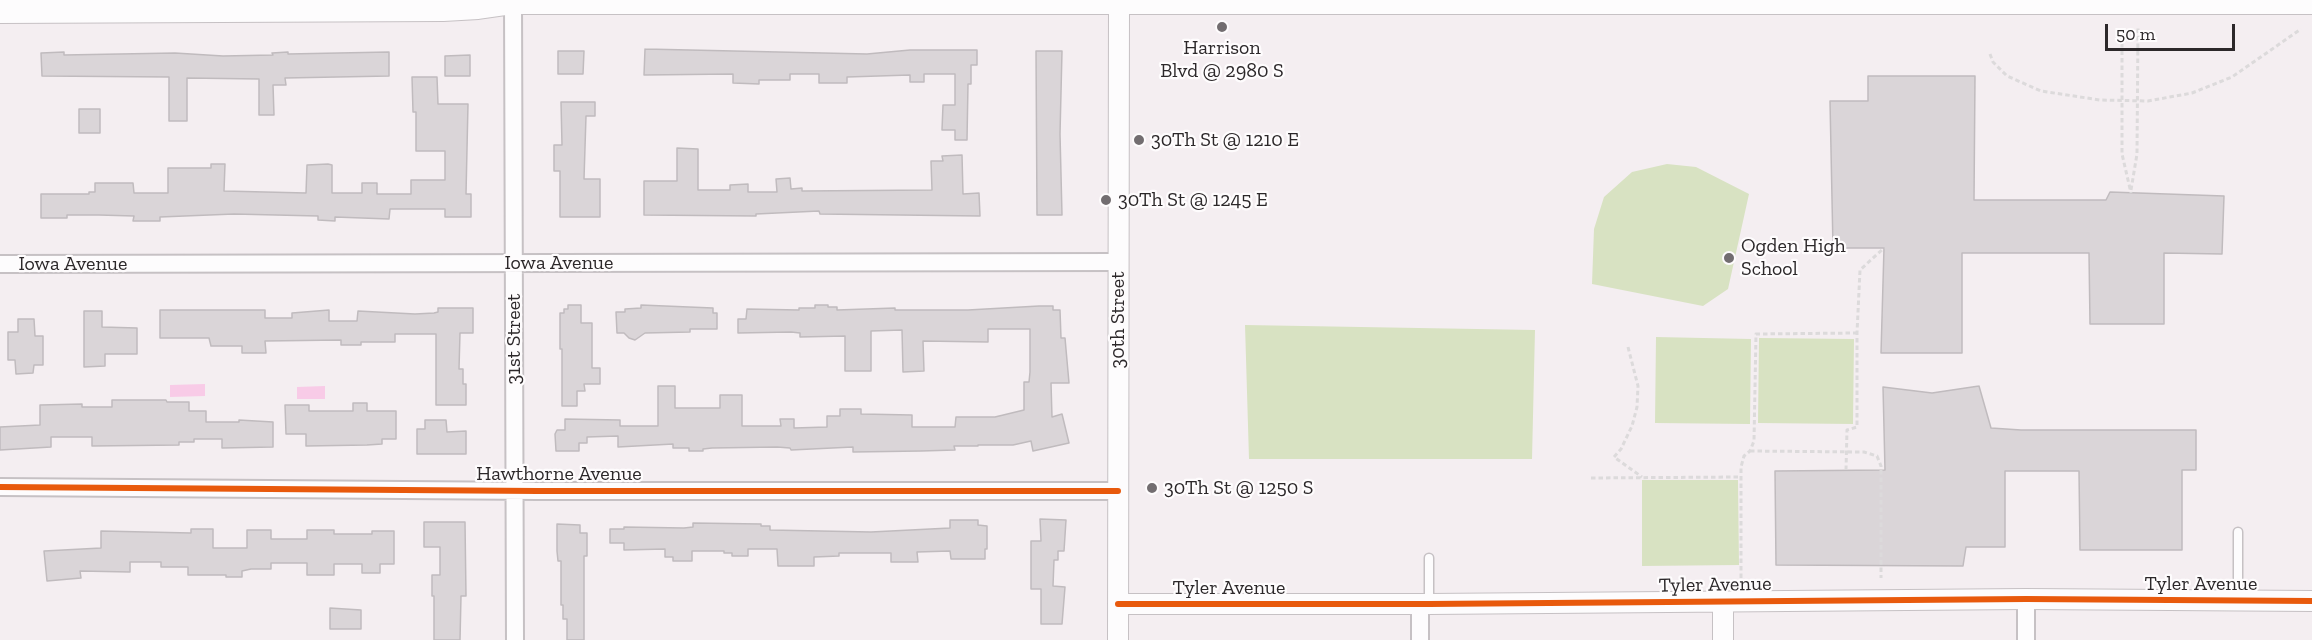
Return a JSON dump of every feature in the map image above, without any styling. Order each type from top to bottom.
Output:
[{"type":"main road","points":[[0,10],[423,8],[462,7],[511,1],[2312,1]]},
{"type":"street","name":"30th Street","points":[[1118,640],[1119,0]]},
{"type":"street","name":"31st Street","points":[[511,1],[515,640]]},
{"type":"street","name":"Iowa Avenue","points":[[0,264],[1118,262]]},
{"type":"street","name":"Hawthorne Avenue","points":[[0,487],[514,491],[1118,491]]},
{"type":"street","name":"Tyler Avenue","points":[[1118,604],[2026,599],[2312,601]]},
{"type":"street","points":[[2026,599],[2026,640]]},
{"type":"street","points":[[1722,640],[1723,601]]},
{"type":"street","points":[[1420,640],[1425,604]]},
{"type":"lane","points":[[365,0],[423,8]]},
{"type":"lane","points":[[2238,532],[2238,602]]},
{"type":"lane","points":[[1425,604],[1429,558]]},
{"type":"path","points":[[2122,28],[2122,154],[2131,193],[2137,154],[2138,27]]},
{"type":"path","points":[[1990,54],[1993,62],[2007,76],[2041,91],[2100,100],[2137,101],[2192,93],[2232,78],[2301,29]]},
{"type":"path","points":[[1846,470],[1847,430],[1857,427],[1860,270],[1884,248]]},
{"type":"path","points":[[1741,578],[1741,477],[1744,456],[1750,451],[1754,441],[1756,334],[1857,333]]},
{"type":"path","points":[[1628,347],[1638,386],[1637,406],[1632,426],[1621,449],[1614,457],[1642,477]]},
{"type":"path","points":[[1750,451],[1864,452],[1877,456],[1881,466],[1881,578]]},
{"type":"path","points":[[1591,478],[1741,477]]},
{"type":"green space","points":[[1667,164],[1696,167],[1749,194],[1728,289],[1703,306],[1592,284],[1594,229],[1604,197],[1632,172]]},
{"type":"green space","points":[[1245,325],[1535,330],[1532,459],[1249,459]]},
{"type":"green space","points":[[1656,337],[1751,339],[1750,424],[1655,423]]},
{"type":"green space","points":[[1759,338],[1854,339],[1853,424],[1758,423]]},
{"type":"green space","points":[[1642,480],[1738,480],[1739,565],[1642,566]]},
{"type":"shaded area","points":[[205,384],[205,396],[170,397],[170,385]]},
{"type":"shaded area","points":[[325,386],[325,399],[297,399],[297,387]]},
{"type":"building","points":[[645,49],[867,54],[910,50],[977,50],[977,65],[971,65],[971,84],[968,84],[967,140],[955,140],[955,130],[942,130],[943,105],[955,105],[955,74],[924,74],[924,82],[910,82],[910,75],[847,77],[847,83],[819,83],[819,74],[790,74],[790,80],[759,80],[759,84],[733,83],[733,74],[644,75]]},
{"type":"building","points":[[558,51],[584,51],[583,74],[558,74]]},
{"type":"building","points":[[1036,51],[1062,51],[1060,134],[1062,215],[1037,215]]},
{"type":"building","points":[[64,52],[64,55],[175,53],[223,56],[273,55],[272,53],[288,52],[288,54],[389,52],[389,76],[285,78],[286,85],[273,85],[274,115],[259,115],[259,79],[187,78],[187,121],[169,121],[169,77],[42,76],[41,53]]},
{"type":"building","points":[[470,55],[470,76],[445,76],[445,56]]},
{"type":"building","name":"Ogden High School","points":[[1868,76],[1975,76],[1974,200],[2106,200],[2110,192],[2224,196],[2222,254],[2164,253],[2164,324],[2090,324],[2089,253],[1962,253],[1962,353],[1881,353],[1884,248],[1833,248],[1830,101],[1868,101]]},
{"type":"building","points":[[412,77],[437,77],[438,104],[468,104],[466,194],[471,194],[471,217],[445,217],[445,209],[390,209],[389,219],[335,217],[335,221],[318,220],[318,216],[234,214],[160,217],[160,221],[133,221],[134,216],[99,215],[41,218],[41,194],[89,194],[89,192],[95,192],[95,183],[133,183],[134,193],[168,193],[168,168],[211,168],[211,164],[225,164],[224,191],[306,193],[307,165],[328,164],[332,165],[332,193],[362,193],[362,183],[377,183],[377,194],[411,194],[411,180],[445,180],[445,151],[416,151],[416,112],[413,112]]},
{"type":"building","points":[[561,102],[595,102],[595,116],[586,116],[584,179],[600,179],[600,217],[560,217],[560,171],[554,171],[554,145],[562,145]]},
{"type":"building","points":[[79,109],[100,109],[100,133],[79,133]]},
{"type":"building","points":[[677,148],[698,149],[698,190],[730,190],[730,185],[748,184],[748,192],[777,192],[776,179],[790,178],[791,189],[802,188],[802,191],[932,190],[931,161],[943,161],[942,156],[962,155],[963,194],[979,193],[980,216],[820,214],[819,211],[756,214],[756,216],[644,215],[644,181],[677,181]]},
{"type":"building","points":[[568,305],[581,305],[581,323],[592,323],[592,368],[600,368],[600,384],[584,384],[585,391],[577,391],[577,406],[562,406],[560,313],[568,309]]},
{"type":"building","points":[[641,305],[713,308],[713,313],[717,313],[717,329],[645,333],[635,340],[624,333],[617,333],[616,312],[641,308]]},
{"type":"building","points":[[815,305],[837,307],[837,310],[895,308],[895,310],[968,310],[1053,306],[1053,310],[1060,310],[1061,338],[1065,338],[1069,383],[1051,383],[1052,417],[1062,414],[1069,443],[1033,451],[1031,441],[1013,445],[954,446],[955,450],[921,451],[853,452],[853,447],[791,450],[777,447],[712,448],[703,449],[703,451],[689,451],[689,448],[673,448],[673,444],[618,447],[618,436],[587,437],[587,443],[579,443],[579,451],[556,451],[555,434],[557,430],[565,430],[565,419],[620,420],[620,426],[658,426],[658,386],[675,386],[675,408],[720,408],[720,395],[742,395],[742,426],[781,426],[780,419],[794,419],[794,428],[827,427],[827,416],[840,416],[840,409],[861,409],[861,414],[912,415],[912,427],[955,427],[956,417],[995,417],[1024,410],[1024,382],[1029,382],[1030,372],[1030,329],[988,329],[988,342],[923,341],[924,371],[903,372],[902,330],[871,331],[871,371],[845,371],[845,336],[800,337],[800,333],[791,332],[738,333],[738,319],[746,319],[747,309],[799,310],[799,308],[815,308]]},
{"type":"building","points":[[438,308],[473,308],[473,333],[460,333],[459,369],[463,369],[463,384],[466,384],[466,405],[436,405],[436,334],[395,334],[395,342],[361,342],[361,345],[341,345],[341,340],[265,341],[266,353],[242,353],[242,346],[211,346],[209,338],[160,338],[160,310],[265,310],[265,318],[292,318],[292,313],[329,310],[329,321],[357,321],[358,311],[415,314],[438,312]]},
{"type":"building","points":[[84,311],[102,311],[102,327],[137,328],[137,354],[105,354],[105,366],[84,367]]},
{"type":"building","points":[[18,319],[34,319],[35,336],[43,336],[43,365],[34,365],[33,373],[16,374],[15,360],[8,360],[8,332],[18,332]]},
{"type":"building","points":[[1979,386],[1991,428],[2196,430],[2196,470],[2182,470],[2182,550],[2080,550],[2079,471],[2005,471],[2005,547],[1966,547],[1963,566],[1776,565],[1775,471],[1885,470],[1883,387],[1932,393]]},
{"type":"building","points":[[112,400],[189,402],[189,411],[206,411],[206,422],[239,422],[239,420],[273,422],[273,447],[222,448],[222,439],[194,439],[194,442],[179,442],[179,445],[92,446],[92,437],[51,437],[51,447],[0,450],[0,427],[40,425],[40,405],[82,404],[82,407],[112,407]]},
{"type":"building","points":[[353,403],[367,403],[367,411],[396,411],[396,439],[382,439],[382,444],[306,446],[306,434],[286,434],[285,405],[309,405],[309,411],[353,411]]},
{"type":"building","points":[[425,420],[446,420],[447,432],[466,431],[466,454],[417,454],[417,429],[425,429]]},
{"type":"building","points":[[1040,519],[1066,520],[1064,551],[1058,551],[1058,560],[1054,560],[1053,586],[1065,587],[1062,624],[1041,624],[1041,589],[1031,589],[1031,541],[1041,541]]},
{"type":"building","points":[[950,520],[978,520],[978,525],[987,526],[985,559],[951,559],[950,551],[917,552],[918,562],[891,562],[891,553],[839,553],[839,556],[814,557],[814,566],[778,566],[777,549],[748,549],[748,556],[732,556],[732,553],[724,553],[724,551],[692,551],[692,561],[673,561],[673,557],[665,557],[665,549],[624,550],[624,543],[610,543],[610,529],[624,529],[624,527],[684,528],[693,527],[693,523],[761,524],[761,526],[770,526],[770,530],[871,532],[950,528]]},
{"type":"building","points":[[424,522],[465,522],[466,596],[461,596],[460,640],[434,640],[432,575],[440,575],[440,547],[424,547]]},
{"type":"building","points":[[557,524],[580,525],[580,533],[587,533],[587,556],[584,556],[584,640],[567,640],[567,619],[563,619],[563,605],[561,605],[561,561],[558,561]]},
{"type":"building","points":[[191,529],[213,529],[213,548],[247,548],[247,530],[271,530],[271,539],[307,539],[307,530],[334,530],[334,534],[372,534],[372,531],[394,531],[394,564],[380,564],[380,573],[362,573],[362,564],[334,564],[334,575],[307,575],[307,563],[271,563],[271,569],[251,569],[242,571],[242,577],[226,577],[226,575],[188,575],[188,567],[161,567],[161,562],[130,562],[130,572],[80,571],[81,578],[47,581],[44,551],[101,548],[101,531],[191,533]]},
{"type":"building","points":[[330,608],[361,610],[361,629],[330,629]]},
{"type":"cycle path","points":[[0,487],[538,491],[1118,491]]},
{"type":"cycle path","points":[[1118,604],[2026,599],[2312,601]]},
{"type":"place","name":"Harrison Blvd @ 2980 S","points":[[1222,27]]},
{"type":"place","name":"30Th St @ 1210 E","points":[[1139,140]]},
{"type":"place","name":"30Th St @ 1245 E","points":[[1106,200]]},
{"type":"place","name":"Ogden High School","points":[[1729,258]]},
{"type":"place","name":"30Th St @ 1250 S","points":[[1152,488]]}]
